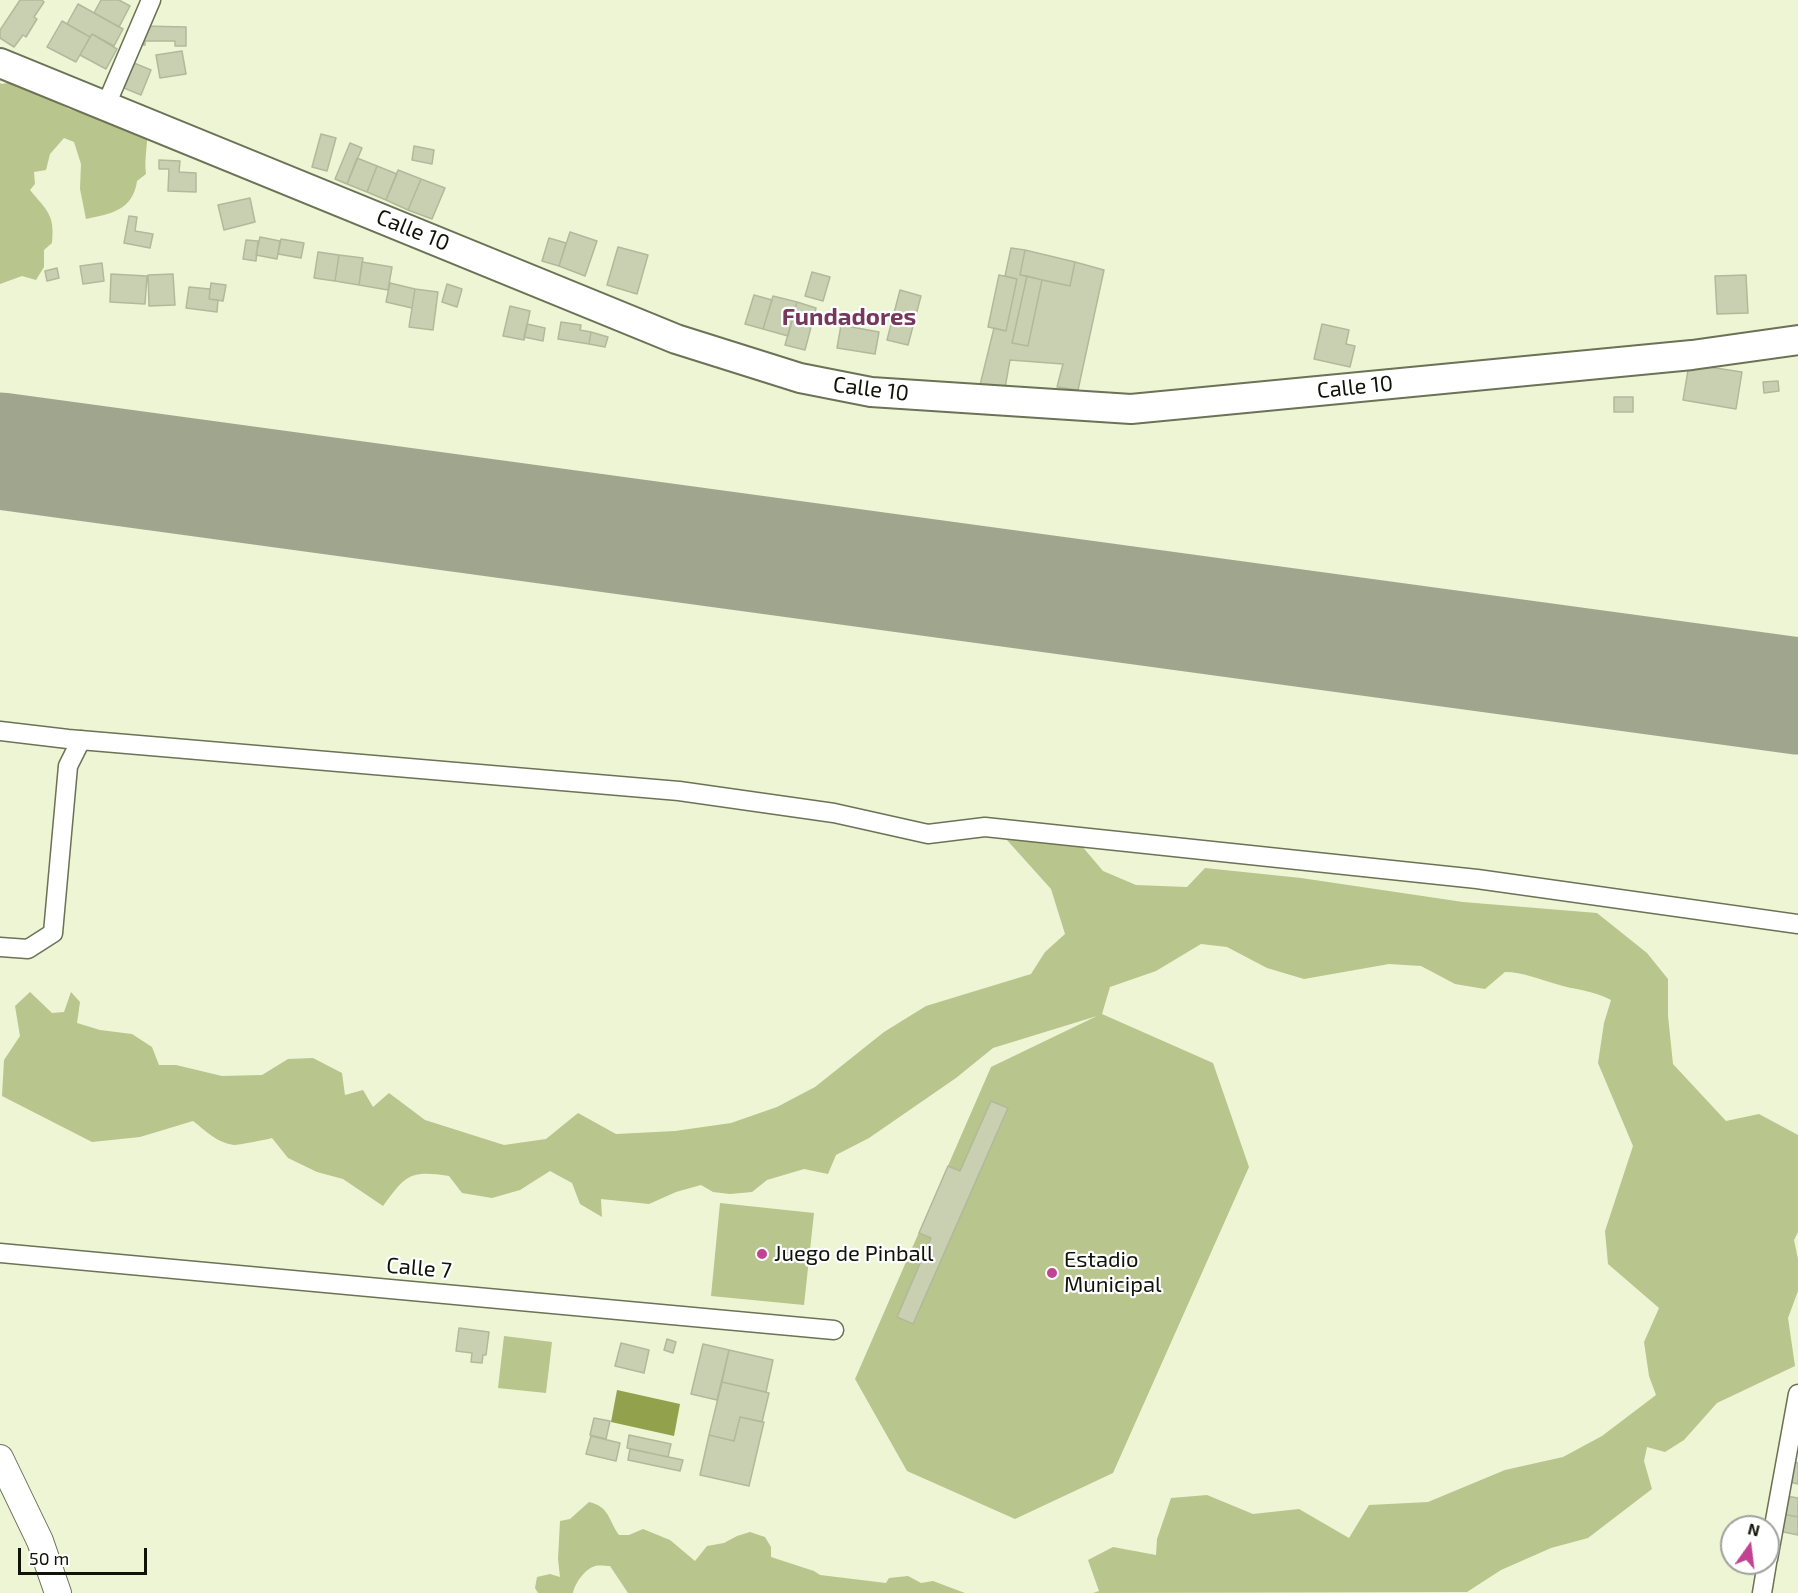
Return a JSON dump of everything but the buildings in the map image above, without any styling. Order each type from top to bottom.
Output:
[{"type":"main road","name":"Calle 10","points":[[0,63],[676,339],[800,378],[871,392],[1131,410],[1692,355],[1798,340]]},
{"type":"street","points":[[106,105],[151,0]]},
{"type":"street","points":[[0,731],[81,740],[679,791],[834,813],[928,834],[985,827],[997,828],[1478,879],[1798,924]]},
{"type":"street","points":[[0,947],[28,949],[53,933],[68,766],[81,740]]},
{"type":"street","name":"Calle 7","points":[[0,1253],[834,1330]]},
{"type":"street","points":[[1778,1515],[1793,1447],[1798,1394]]},
{"type":"street","points":[[0,1458],[40,1541],[58,1593]]},
{"type":"street","points":[[1762,1593],[1765,1575]]},
{"type":"shaded area","points":[[12,82],[51,95],[55,102],[69,109],[147,130],[146,174],[137,181],[135,191],[126,204],[104,215],[86,219],[80,189],[81,164],[74,142],[64,138],[50,154],[46,170],[34,172],[35,184],[30,190],[51,219],[52,243],[44,250],[44,267],[36,280],[22,276],[0,284],[0,83]]},
{"type":"shaded area","points":[[1006,839],[1081,845],[1103,871],[1136,885],[1187,887],[1205,868],[1301,878],[1463,902],[1597,913],[1647,953],[1668,979],[1668,1016],[1673,1064],[1726,1121],[1759,1114],[1798,1135],[1798,1232],[1794,1240],[1798,1259],[1798,1291],[1788,1318],[1795,1366],[1717,1403],[1684,1440],[1665,1452],[1647,1447],[1644,1461],[1652,1489],[1588,1538],[1551,1548],[1501,1570],[1467,1592],[1093,1593],[1099,1591],[1088,1560],[1113,1547],[1156,1555],[1157,1539],[1171,1498],[1207,1495],[1253,1514],[1299,1509],[1349,1538],[1369,1505],[1428,1502],[1505,1470],[1563,1457],[1602,1436],[1656,1395],[1649,1376],[1644,1342],[1659,1308],[1608,1264],[1605,1231],[1633,1146],[1598,1063],[1604,1023],[1611,1000],[1591,992],[1518,973],[1505,972],[1485,989],[1455,984],[1421,966],[1389,964],[1304,979],[1267,968],[1227,947],[1201,944],[1156,971],[1110,987],[1102,1014],[1213,1063],[1249,1167],[1113,1473],[1015,1519],[907,1471],[855,1379],[991,1067],[1097,1016],[993,1048],[956,1078],[869,1138],[836,1155],[828,1174],[804,1169],[767,1180],[752,1192],[730,1194],[713,1192],[701,1185],[676,1192],[649,1204],[601,1199],[602,1217],[580,1204],[572,1183],[550,1171],[520,1190],[492,1198],[462,1193],[449,1176],[417,1175],[403,1181],[383,1206],[343,1179],[317,1172],[288,1158],[272,1138],[237,1145],[228,1144],[212,1136],[193,1121],[140,1137],[92,1142],[2,1096],[4,1060],[20,1036],[15,1006],[30,992],[52,1013],[64,1012],[71,992],[80,1002],[77,1023],[100,1030],[132,1034],[152,1047],[159,1065],[176,1065],[222,1076],[262,1075],[288,1059],[313,1058],[342,1073],[345,1095],[363,1090],[373,1107],[389,1093],[425,1120],[504,1145],[546,1139],[578,1113],[616,1134],[675,1131],[731,1123],[777,1107],[815,1087],[884,1032],[926,1006],[1031,974],[1045,952],[1065,934],[1051,889]]},
{"type":"shaded area","name":"Juego de Pinball","points":[[720,1203],[814,1213],[804,1305],[711,1296]]},
{"type":"shaded area","points":[[504,1336],[552,1342],[546,1393],[498,1388]]},
{"type":"shaded area","points":[[617,1390],[680,1404],[674,1436],[611,1422]]},
{"type":"shaded area","points":[[589,1502],[605,1511],[619,1535],[629,1535],[643,1529],[670,1540],[695,1561],[707,1546],[724,1543],[750,1532],[765,1537],[771,1547],[771,1557],[820,1575],[886,1583],[889,1578],[908,1576],[921,1583],[933,1581],[965,1593],[628,1593],[610,1566],[595,1566],[584,1573],[573,1593],[538,1593],[535,1588],[537,1577],[550,1574],[560,1577],[558,1559],[560,1521],[570,1519]]},
{"type":"runway","points":[[0,451],[1798,696]]},
{"type":"place","name":"Juego de Pinball","points":[[762,1254]]},
{"type":"place","name":"Estadio Municipal","points":[[1052,1273]]},
{"type":"district","name":"Fundadores","points":[[849,317]]}]
